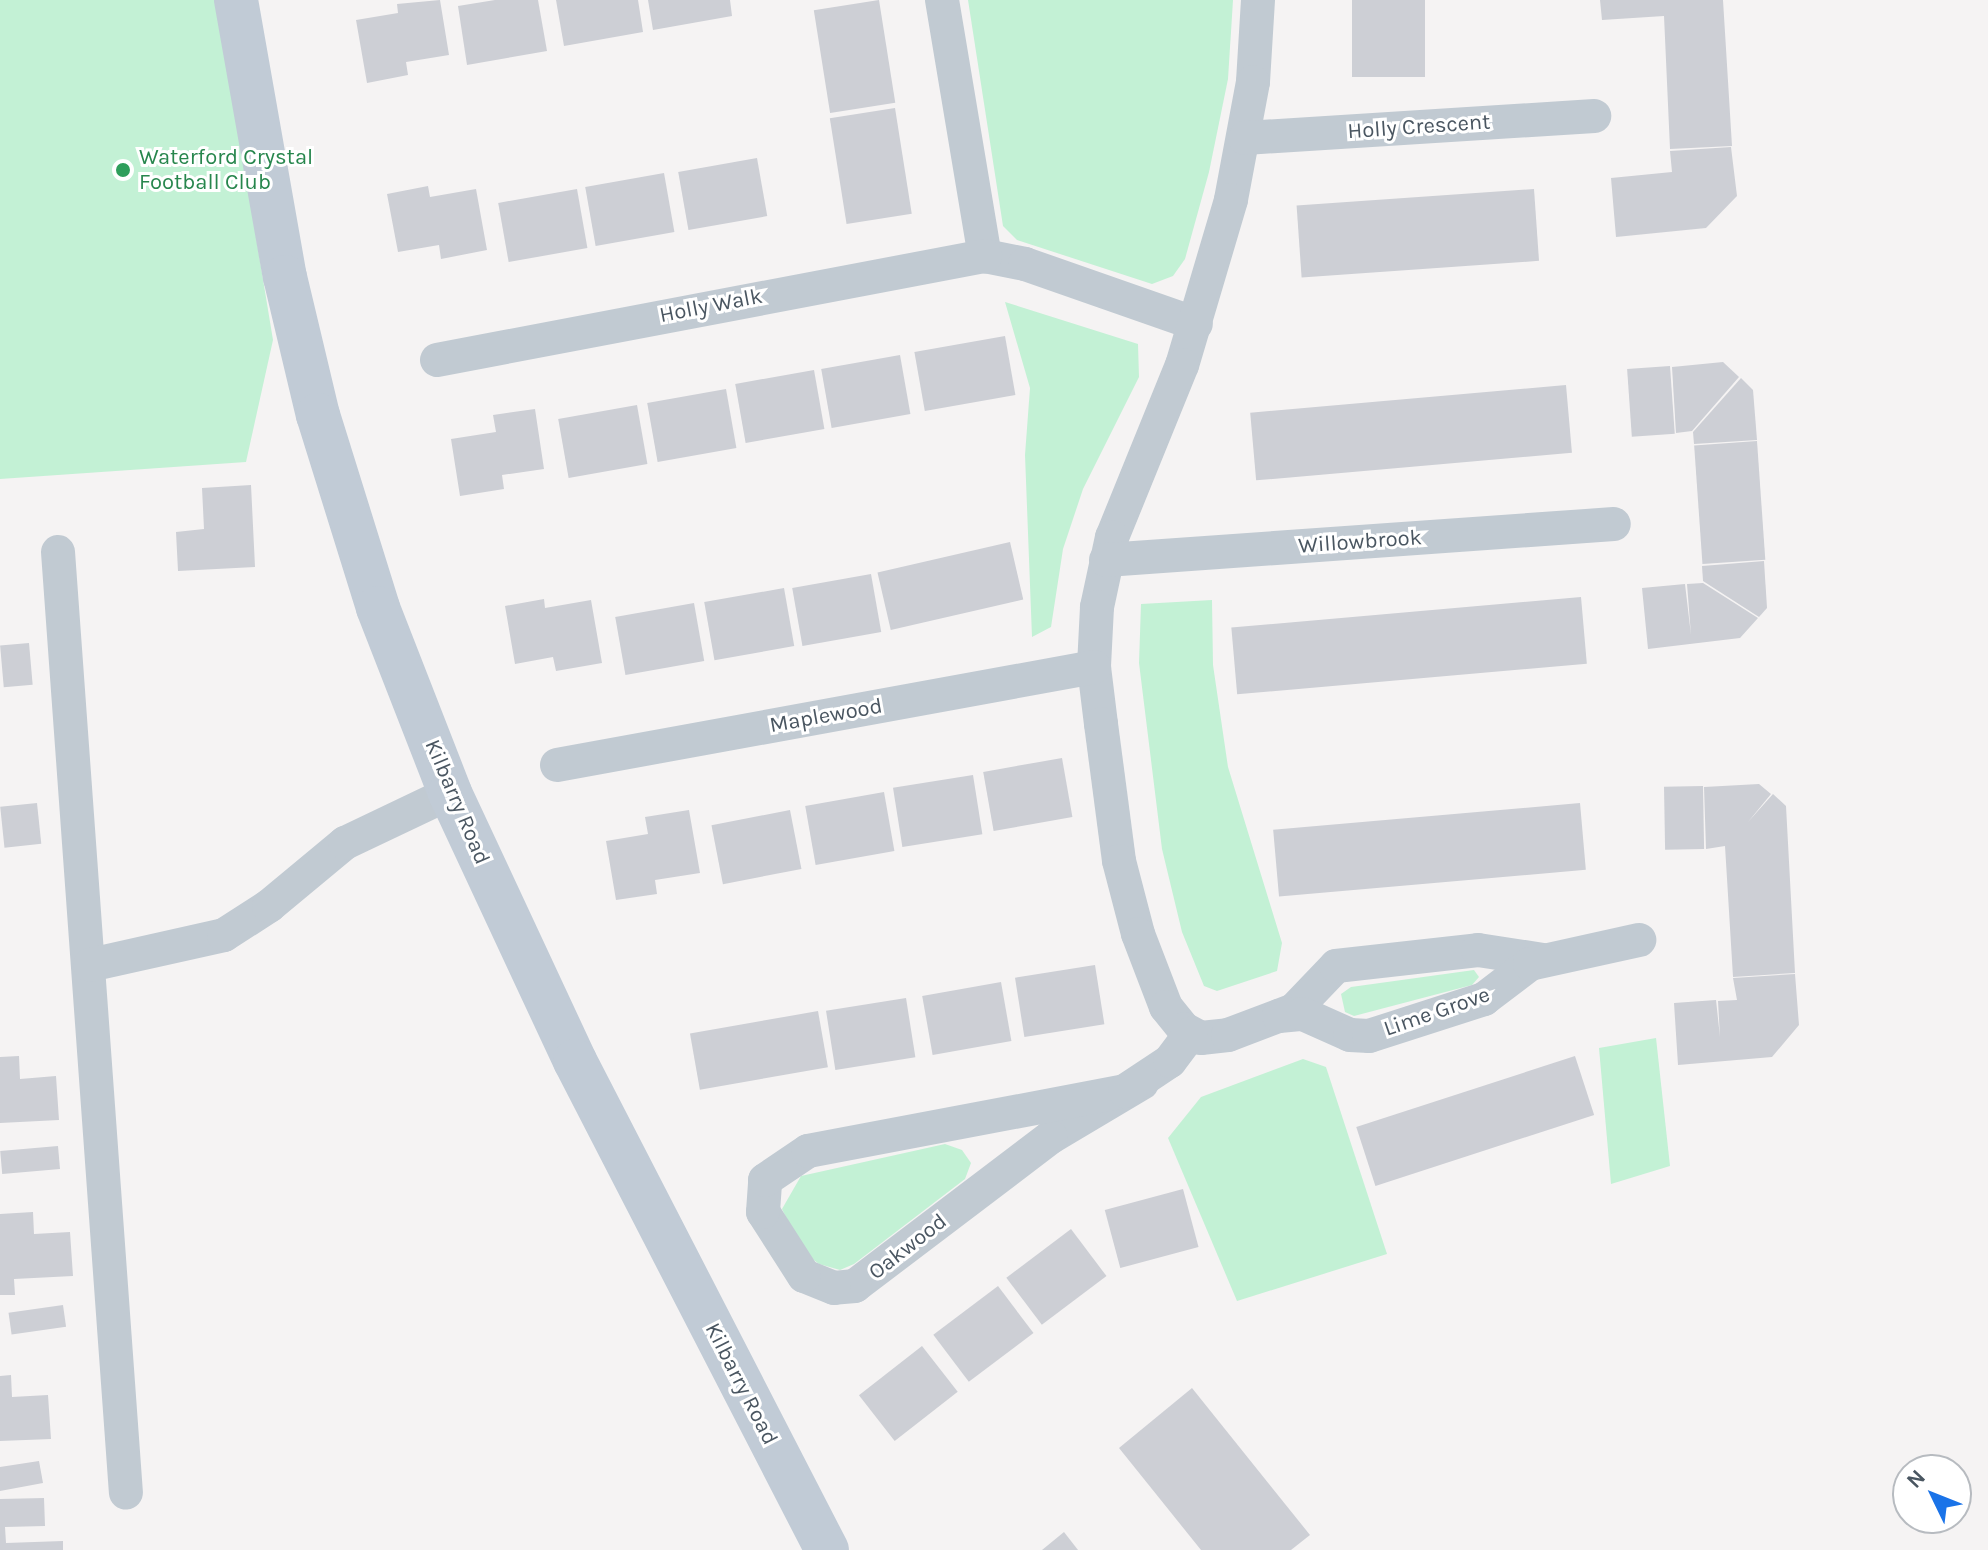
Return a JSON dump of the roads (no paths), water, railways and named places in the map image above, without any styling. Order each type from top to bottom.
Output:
[{"type":"street","name":"Kilbarry Road","points":[[236,0],[257,138],[318,415],[378,608],[450,793],[575,1061],[827,1550]]},
{"type":"street","points":[[942,0],[985,256]]},
{"type":"street","points":[[1190,1034],[1170,1013],[1155,984],[1128,900],[1094,667],[1106,560],[1196,324],[1245,138],[1258,0]]},
{"type":"street","name":"Holly Crescent","points":[[1245,138],[1594,116]]},
{"type":"street","name":"Holly Walk","points":[[437,360],[985,256],[1025,264],[1196,324]]},
{"type":"street","name":"Willowbrook","points":[[1106,560],[1614,524]]},
{"type":"street","points":[[58,552],[126,1493]]},
{"type":"street","name":"Maplewood","points":[[557,765],[1094,667]]},
{"type":"street","points":[[90,965],[224,935],[269,906],[345,843],[450,793]]},
{"type":"street","name":"Lime Grove","points":[[1190,1034],[1219,1037],[1279,1016],[1303,1002],[1336,966],[1478,950],[1543,960],[1639,940]]},
{"type":"street","name":"Lime Grove","points":[[1279,1016],[1303,1014],[1350,1035],[1369,1036],[1484,999],[1543,960]]},
{"type":"street","name":"Oakwood","points":[[1142,1083],[1111,1094],[808,1151],[765,1180],[763,1212],[804,1276],[834,1288],[855,1286],[1051,1137],[1142,1083],[1170,1061],[1190,1034]]},
{"type":"place","name":"Waterford Crystal Football Club","points":[[123,170]]}]
